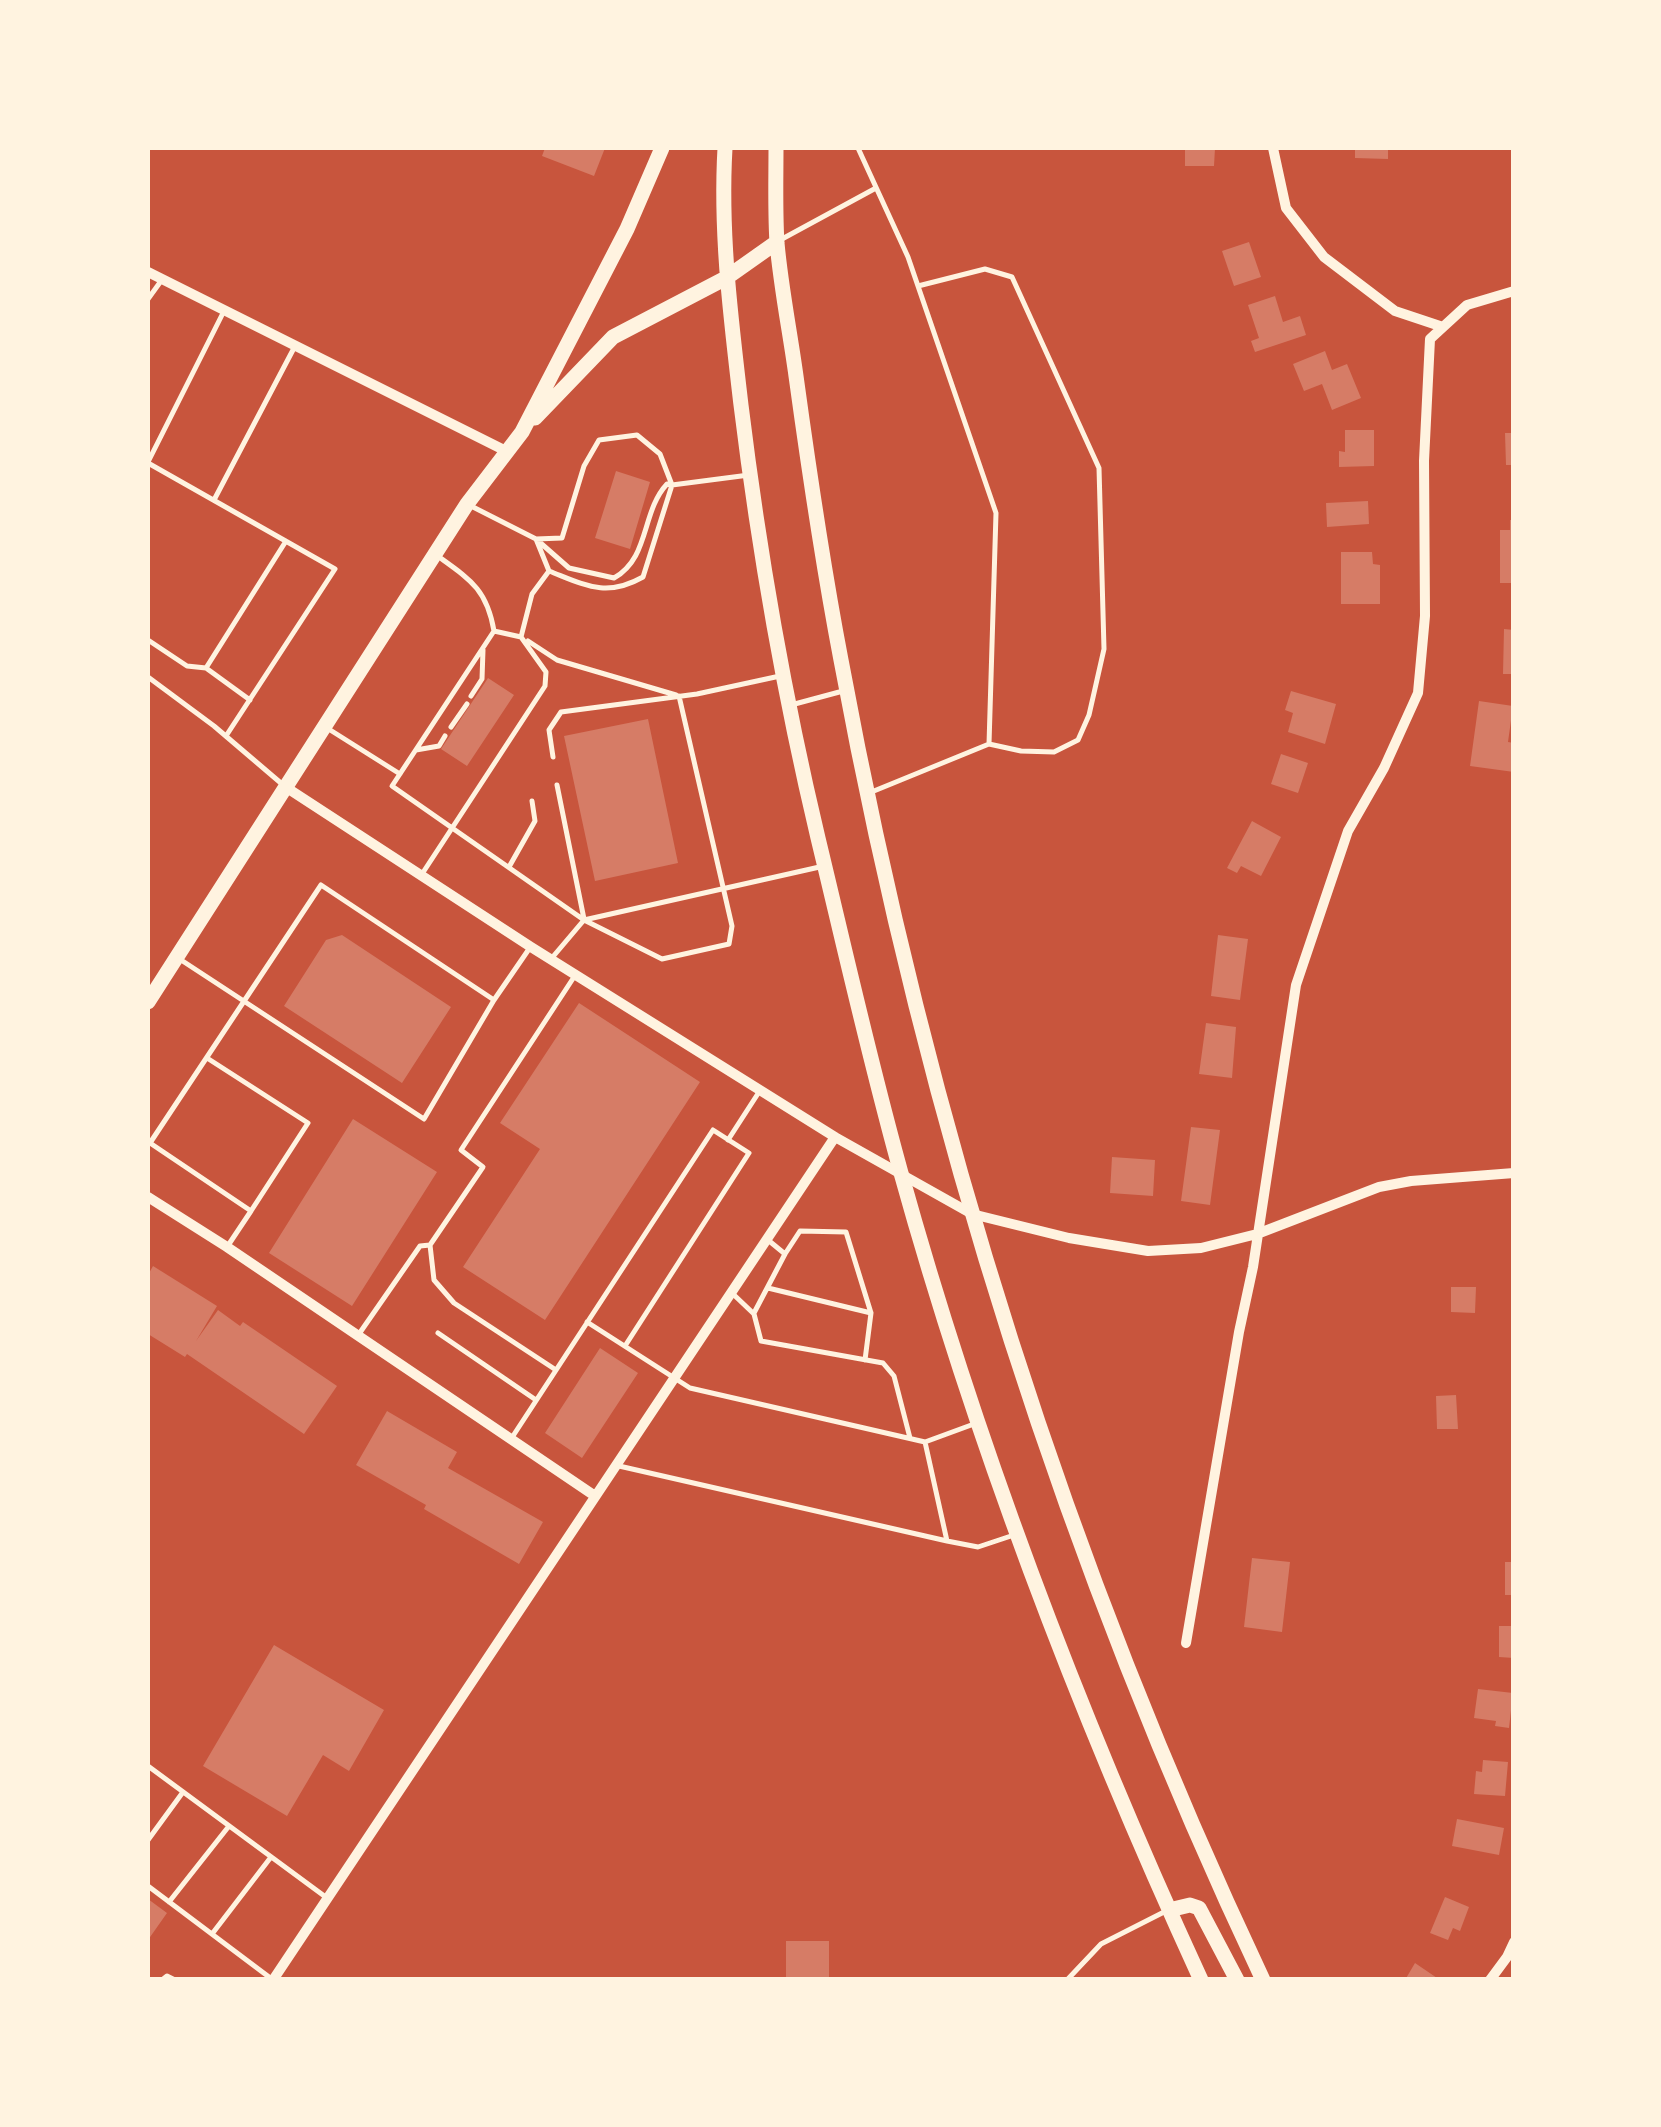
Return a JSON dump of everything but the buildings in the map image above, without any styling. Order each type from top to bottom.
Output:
[{"type":"main road","points":[[522,432],[628,229],[662,148]]},
{"type":"main road","points":[[725,148],[726,278],[750,475],[787,706],[901,1175],[1017,1534],[1082,1708],[1201,1980]]},
{"type":"main road","points":[[776,148],[777,242],[812,493],[866,794],[936,1086],[1020,1369],[1085,1557],[1161,1753],[1263,1980]]},
{"type":"main road","points":[[148,1002],[434,554],[506,451],[612,337],[726,278],[777,242]]},
{"type":"main road","points":[[1169,1910],[1193,1905],[1201,1910],[1237,1980]]},
{"type":"street","points":[[1273,148],[1286,208],[1324,257],[1395,311],[1443,327]]},
{"type":"street","points":[[148,272],[506,451]]},
{"type":"street","points":[[1186,1643],[1258,1234],[1296,985],[1348,832],[1384,768],[1418,693],[1425,616],[1424,461],[1430,339],[1467,305],[1514,291]]},
{"type":"street","points":[[284,786],[835,1137],[972,1214],[1068,1238],[1148,1250],[1202,1248],[1258,1234],[1379,1187],[1514,1173]]},
{"type":"street","points":[[273,1980],[835,1137]]},
{"type":"street","points":[[148,1197],[595,1496]]},
{"type":"street","points":[[1490,1980],[1514,1942]]},
{"type":"lane","points":[[858,148],[918,286],[996,513],[989,744]]},
{"type":"lane","points":[[777,242],[876,188]]},
{"type":"lane","points":[[866,794],[989,744],[1021,751],[1054,752],[1078,740],[1089,715],[1104,649],[1100,468],[1012,277],[986,268],[918,286]]},
{"type":"lane","points":[[148,299],[162,280]]},
{"type":"lane","points":[[224,311],[148,462],[335,569],[226,736]]},
{"type":"lane","points":[[214,500],[296,346]]},
{"type":"lane","points":[[637,435],[660,454],[672,485],[643,578],[626,587],[596,590],[550,571],[536,539],[562,538],[584,466],[599,440],[637,435]]},
{"type":"lane","points":[[467,504],[536,539],[569,568],[614,578],[635,561],[656,496],[667,484],[750,475]]},
{"type":"lane","points":[[206,668],[286,541]]},
{"type":"lane","points":[[434,554],[476,583],[490,611],[494,631],[392,786],[584,920],[662,960],[730,944],[732,926],[679,696]]},
{"type":"lane","points":[[422,874],[545,686],[546,672],[521,637],[532,594],[550,571]]},
{"type":"lane","points":[[494,631],[521,637],[557,660],[679,696]]},
{"type":"lane","points":[[148,640],[187,666],[206,668],[250,700]]},
{"type":"lane","points":[[472,696],[482,679],[484,647]]},
{"type":"lane","points":[[553,757],[549,730],[561,712],[679,696],[782,675]]},
{"type":"lane","points":[[148,678],[226,736],[284,786]]},
{"type":"lane","points":[[787,706],[846,690]]},
{"type":"lane","points":[[451,727],[467,704]]},
{"type":"lane","points":[[323,726],[400,774]]},
{"type":"lane","points":[[416,750],[439,746],[445,736]]},
{"type":"lane","points":[[557,784],[584,920]]},
{"type":"lane","points":[[509,868],[534,821],[532,801]]},
{"type":"lane","points":[[552,960],[584,920],[825,866]]},
{"type":"lane","points":[[251,1211],[149,1142],[322,886],[494,1000]]},
{"type":"lane","points":[[176,956],[424,1120],[530,946]]},
{"type":"lane","points":[[556,1370],[454,1303],[434,1280],[430,1245],[483,1167],[461,1150],[576,974]]},
{"type":"lane","points":[[207,1058],[308,1124],[227,1247]]},
{"type":"lane","points":[[728,1140],[760,1090]]},
{"type":"lane","points":[[511,1439],[713,1130],[749,1154],[625,1346]]},
{"type":"lane","points":[[754,1314],[800,1231],[846,1232],[871,1313],[865,1360]]},
{"type":"lane","points":[[766,1239],[784,1254]]},
{"type":"lane","points":[[357,1335],[420,1246],[430,1245]]},
{"type":"lane","points":[[768,1288],[871,1313]]},
{"type":"lane","points":[[730,1292],[754,1314],[761,1341],[883,1363],[894,1376],[910,1438]]},
{"type":"lane","points":[[587,1322],[690,1388],[925,1442],[979,1422]]},
{"type":"lane","points":[[438,1333],[536,1400]]},
{"type":"lane","points":[[925,1442],[947,1541]]},
{"type":"lane","points":[[616,1466],[978,1547],[1017,1534]]},
{"type":"lane","points":[[148,1766],[328,1898]]},
{"type":"lane","points":[[148,1840],[183,1792]]},
{"type":"lane","points":[[170,1902],[230,1826]]},
{"type":"lane","points":[[212,1934],[271,1856]]},
{"type":"lane","points":[[148,1886],[273,1980]]},
{"type":"lane","points":[[1066,1980],[1102,1944],[1169,1910]]},
{"type":"lane","points":[[162,1980],[167,1976],[175,1980]]}]
